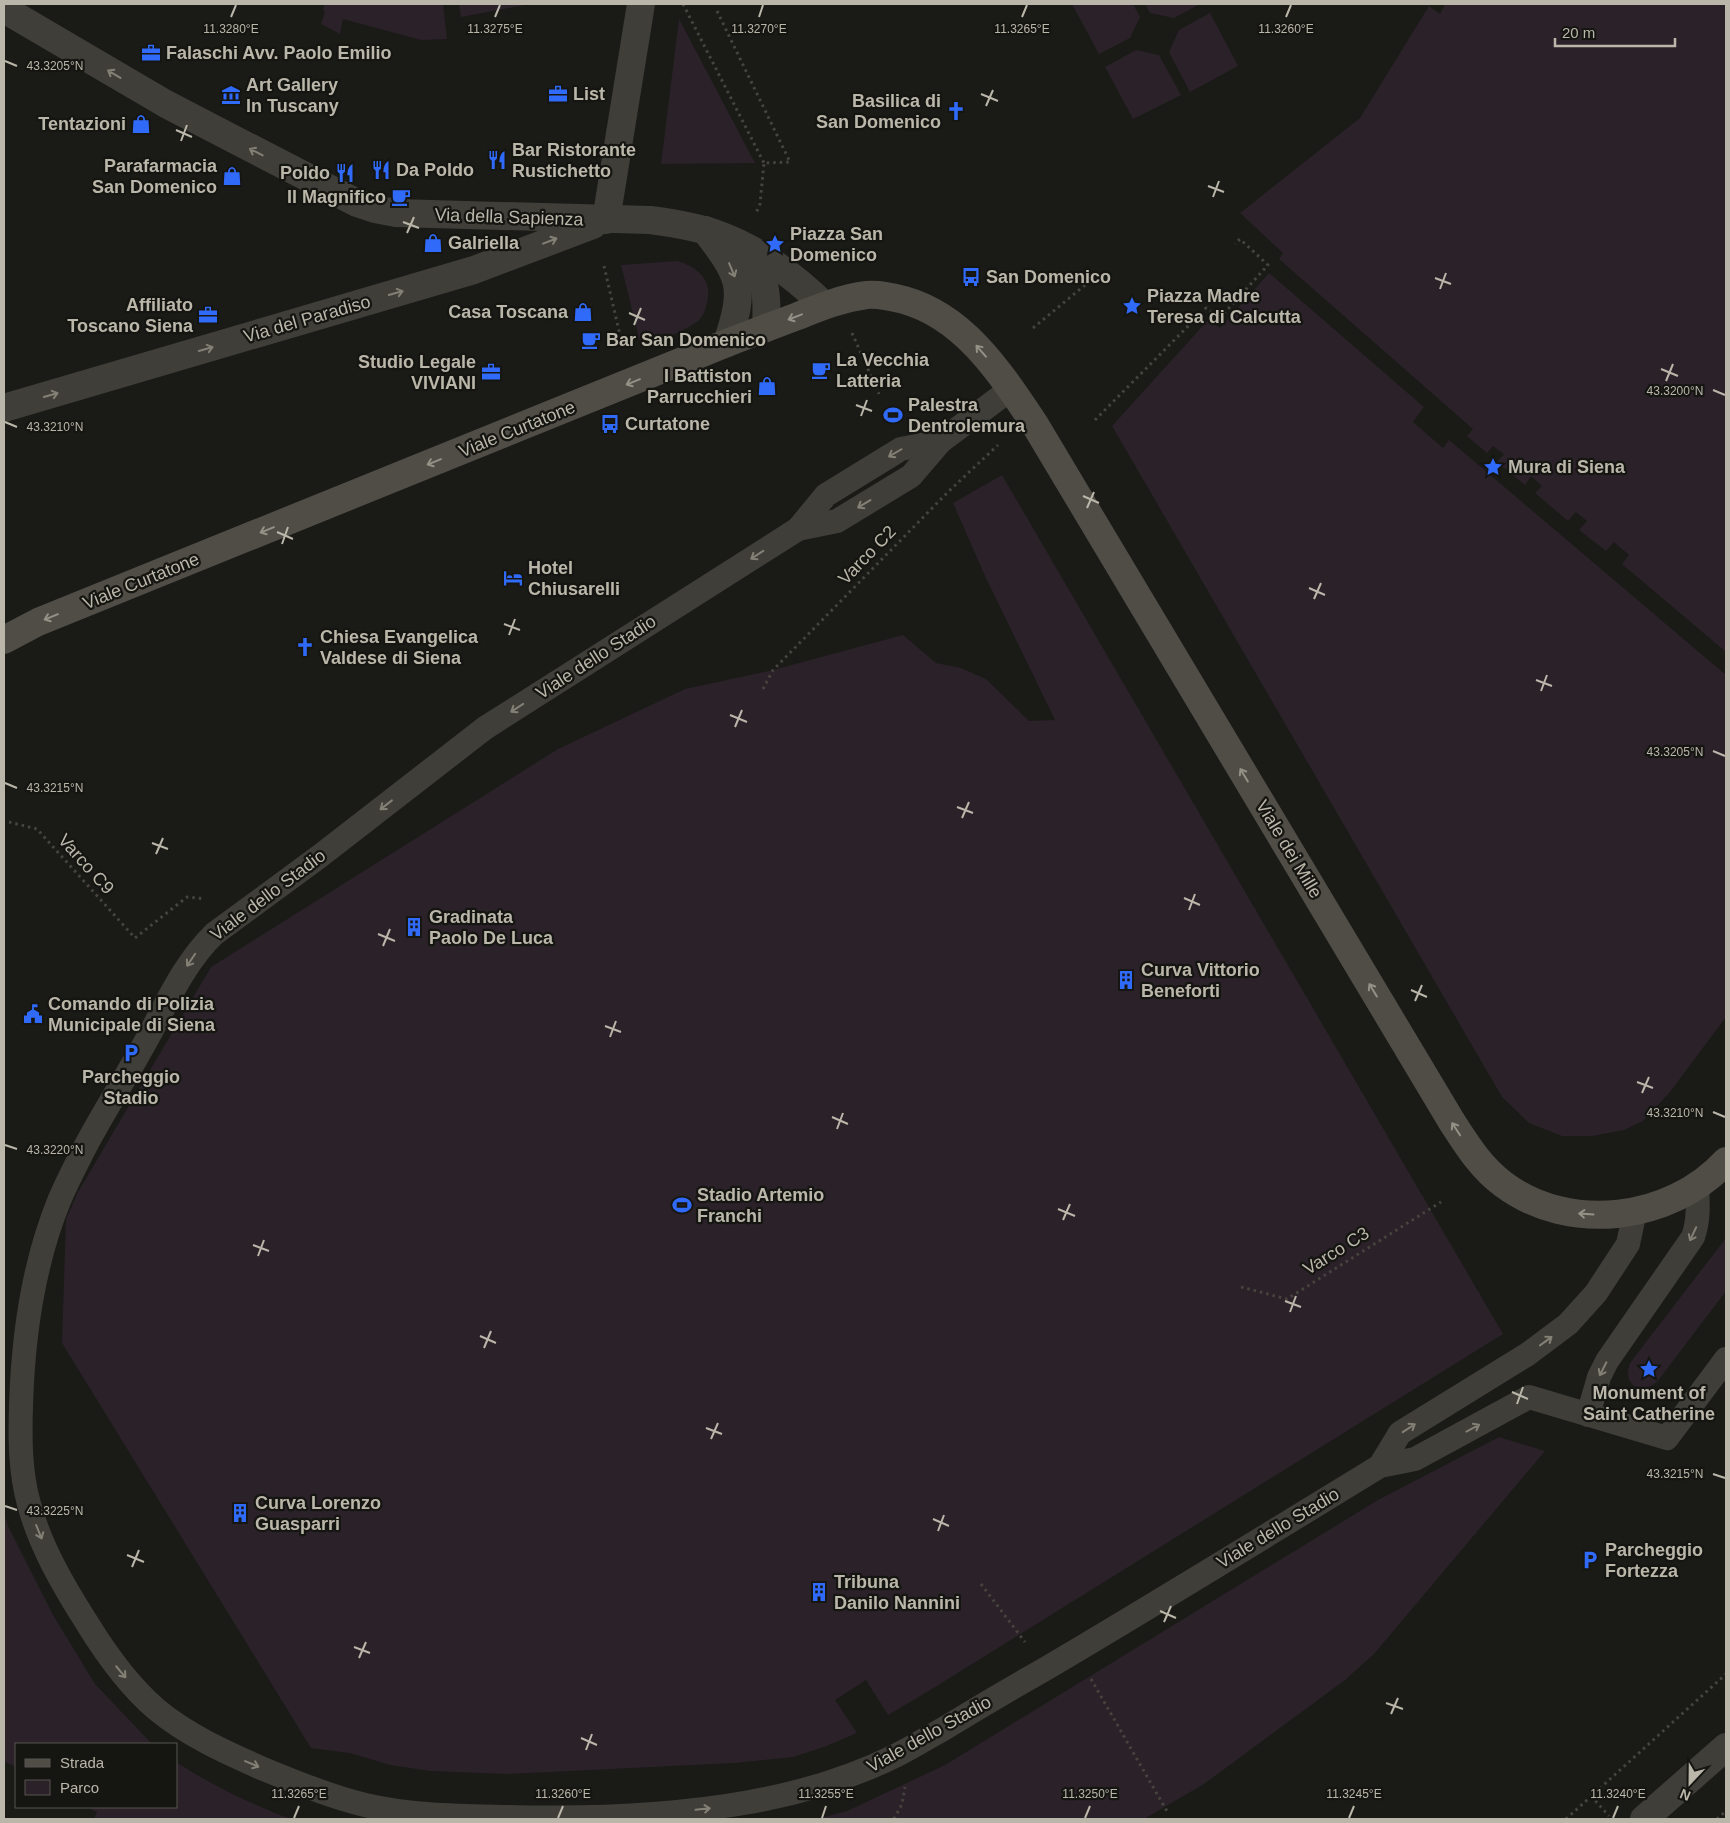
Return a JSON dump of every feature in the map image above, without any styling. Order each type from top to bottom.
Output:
[{"type":"street","points":[[606,220],[641,4]]},
{"type":"street","name":"Via della Sapienza","points":[[4,9],[199,122],[357,203],[396,213],[650,220],[705,230],[740,245],[796,279],[824,305]]},
{"type":"street","name":"Via del Paradiso","points":[[4,408],[474,270],[606,220]]},
{"type":"street","points":[[705,230],[726,257],[739,292],[736,315],[727,343]]},
{"type":"street","points":[[740,245],[765,285],[767,294],[766,328]]},
{"type":"street","name":"Viale Curtatone","points":[[4,640],[38,622],[727,343],[824,305],[848,298],[878,295],[896,298],[924,307],[943,318],[972,341],[1011,389]]},
{"type":"street","name":"Viale dei Mille","points":[[1011,389],[1044,440],[1452,1122],[1488,1172],[1508,1188],[1547,1207],[1567,1212],[1592,1214],[1635,1211],[1666,1203],[1696,1186],[1726,1161]]},
{"type":"street","points":[[1644,1819],[1726,1747]]},
{"type":"lane","name":"Viale dello Stadio","points":[[1011,389],[942,441],[901,449],[826,495],[798,529],[485,728],[320,856],[248,907],[203,944],[187,967],[94,1131],[61,1195],[53,1216],[33,1288],[22,1375],[20,1434],[24,1485],[30,1512],[76,1606],[115,1665],[136,1690],[156,1709],[180,1727],[238,1758],[303,1786],[360,1804],[465,1816],[538,1818],[626,1815],[708,1808],[755,1801],[817,1786],[857,1773],[899,1754],[1045,1669],[1380,1466],[1415,1459],[1528,1398],[1588,1415]]},
{"type":"lane","points":[[1696,1186],[1698,1209],[1696,1228],[1692,1237],[1606,1361],[1599,1377],[1588,1415],[1667,1438],[1726,1359]]},
{"type":"lane","name":"Viale dello Stadio","points":[[1380,1466],[1400,1434],[1528,1354],[1568,1324],[1596,1293],[1628,1244],[1635,1211]]},
{"type":"path","points":[[683,4],[764,162],[760,204],[740,245]]},
{"type":"path","points":[[717,11],[790,162],[764,162]]},
{"type":"path","points":[[1095,420],[1206,308],[1219,319],[1268,265],[1240,239],[1235,244]]},
{"type":"path","points":[[604,266],[624,353]]},
{"type":"path","points":[[1033,328],[1096,276]]},
{"type":"path","points":[[850,328],[879,394]]},
{"type":"path","name":"Varco C2","points":[[763,689],[773,670],[948,491],[998,445]]},
{"type":"path","name":"Varco C9","points":[[9,822],[37,829],[135,938]]},
{"type":"path","name":"Varco C3","points":[[1241,1287],[1287,1299],[1440,1202]]},
{"type":"path","points":[[981,1584],[1045,1669]]},
{"type":"path","points":[[1075,1651],[1168,1813]]},
{"type":"path","points":[[1566,1819],[1726,1674]]},
{"type":"path","points":[[1591,1796],[1612,1819]]},
{"type":"path","points":[[1717,1819],[1726,1811]]},
{"type":"green space","points":[[325,4],[443,4],[447,39],[421,40],[343,19],[340,34],[321,24],[325,12],[323,10]]},
{"type":"green space","points":[[459,4],[530,4],[461,17]]},
{"type":"green space","points":[[1072,4],[1133,4],[1140,17],[1130,38],[1099,54]]},
{"type":"green space","points":[[1145,4],[1200,4],[1174,18],[1150,13]]},
{"type":"green space","points":[[1445,4],[1726,4],[1726,652],[1622,564],[1629,555],[1614,542],[1606,551],[1579,530],[1587,521],[1576,512],[1568,521],[1535,493],[1542,486],[1531,476],[1525,485],[1497,462],[1504,454],[1493,446],[1487,453],[1467,436],[1473,429],[1279,259],[1283,253],[1240,213],[1360,118],[1429,6],[1440,14]]},
{"type":"green space","points":[[1210,13],[1238,66],[1190,92],[1169,52],[1179,30]]},
{"type":"green space","points":[[679,19],[755,163],[661,164]]},
{"type":"green space","points":[[1136,50],[1159,55],[1181,95],[1133,119],[1105,67]]},
{"type":"green space","points":[[677,261],[697,271],[706,281],[708,295],[704,313],[698,321],[686,329],[641,346],[621,265]]},
{"type":"green space","points":[[1269,273],[1424,407],[1413,422],[1443,448],[1449,440],[1726,675],[1726,1017],[1670,1092],[1643,1121],[1624,1130],[1593,1136],[1562,1136],[1529,1123],[1502,1097],[1112,426],[1209,319],[1220,328]]},
{"type":"green space","name":"Stadio Artemio Franchi","points":[[1002,475],[1503,1334],[888,1715],[866,1680],[835,1700],[857,1733],[824,1747],[793,1757],[734,1763],[507,1774],[430,1771],[390,1765],[350,1753],[311,1748],[62,1343],[66,1219],[78,1192],[211,967],[558,749],[685,689],[773,670],[903,635],[936,663],[961,668],[986,679],[1029,721],[1055,720],[985,576],[953,503]]},
{"type":"green space","points":[[1726,1238],[1726,1291],[1657,1382],[1644,1388],[1634,1386],[1628,1377],[1630,1363]]},
{"type":"green space","points":[[1499,1437],[1545,1451],[1374,1654],[1345,1680],[1204,1784],[1144,1819],[817,1819],[847,1811],[945,1765],[1378,1500]]},
{"type":"green space","points":[[4,1514],[8,1526],[53,1615],[95,1684],[151,1743],[15,1743],[15,1766],[4,1761]]},
{"type":"green space","points":[[178,1763],[232,1794],[291,1819],[94,1819],[97,1812],[89,1808],[178,1808]]},
{"type":"place","name":"Falaschi Avv. Paolo Emilio","points":[[151,53]]},
{"type":"place","name":"List","points":[[558,94]]},
{"type":"place","name":"Art Gallery In Tuscany","points":[[231,95]]},
{"type":"place","name":"Basilica di San Domenico","points":[[956,111]]},
{"type":"place","name":"Tentazioni","points":[[141,124]]},
{"type":"place","name":"Bar Ristorante Rustichetto","points":[[497,160]]},
{"type":"place","name":"Da Poldo","points":[[381,170]]},
{"type":"place","name":"Poldo","points":[[345,173]]},
{"type":"place","name":"Parafarmacia San Domenico","points":[[232,176]]},
{"type":"place","name":"Il Magnifico","points":[[401,197]]},
{"type":"place","name":"Galriella","points":[[433,243]]},
{"type":"place","name":"Piazza San Domenico","points":[[775,244]]},
{"type":"place","name":"San Domenico","points":[[971,277]]},
{"type":"place","name":"Piazza Madre Teresa di Calcutta","points":[[1132,306]]},
{"type":"place","name":"Casa Toscana","points":[[583,312]]},
{"type":"place","name":"Affiliato Toscano Siena","points":[[208,315]]},
{"type":"place","name":"Bar San Domenico","points":[[591,340]]},
{"type":"place","name":"La Vecchia Latteria","points":[[821,370]]},
{"type":"place","name":"Studio Legale VIVIANI","points":[[491,372]]},
{"type":"place","name":"I Battiston Parrucchieri","points":[[767,386]]},
{"type":"place","name":"Palestra Dentrolemura","points":[[893,415]]},
{"type":"place","name":"Curtatone","points":[[610,424]]},
{"type":"place","name":"Mura di Siena","points":[[1493,467]]},
{"type":"place","name":"Hotel Chiusarelli","points":[[513,578]]},
{"type":"place","name":"Chiesa Evangelica Valdese di Siena","points":[[305,647]]},
{"type":"place","name":"Gradinata Paolo De Luca","points":[[414,927]]},
{"type":"place","name":"Curva Vittorio Beneforti","points":[[1126,980]]},
{"type":"place","name":"Comando di Polizia Municipale di Siena","points":[[33,1014]]},
{"type":"place","name":"Parcheggio Stadio","points":[[131,1053]]},
{"type":"place","name":"Stadio Artemio Franchi","points":[[682,1205]]},
{"type":"place","name":"Monument of Saint Catherine","points":[[1649,1369]]},
{"type":"place","name":"Curva Lorenzo Guasparri","points":[[240,1513]]},
{"type":"place","name":"Parcheggio Fortezza","points":[[1590,1560]]},
{"type":"place","name":"Tribuna Danilo Nannini","points":[[819,1592]]}]
